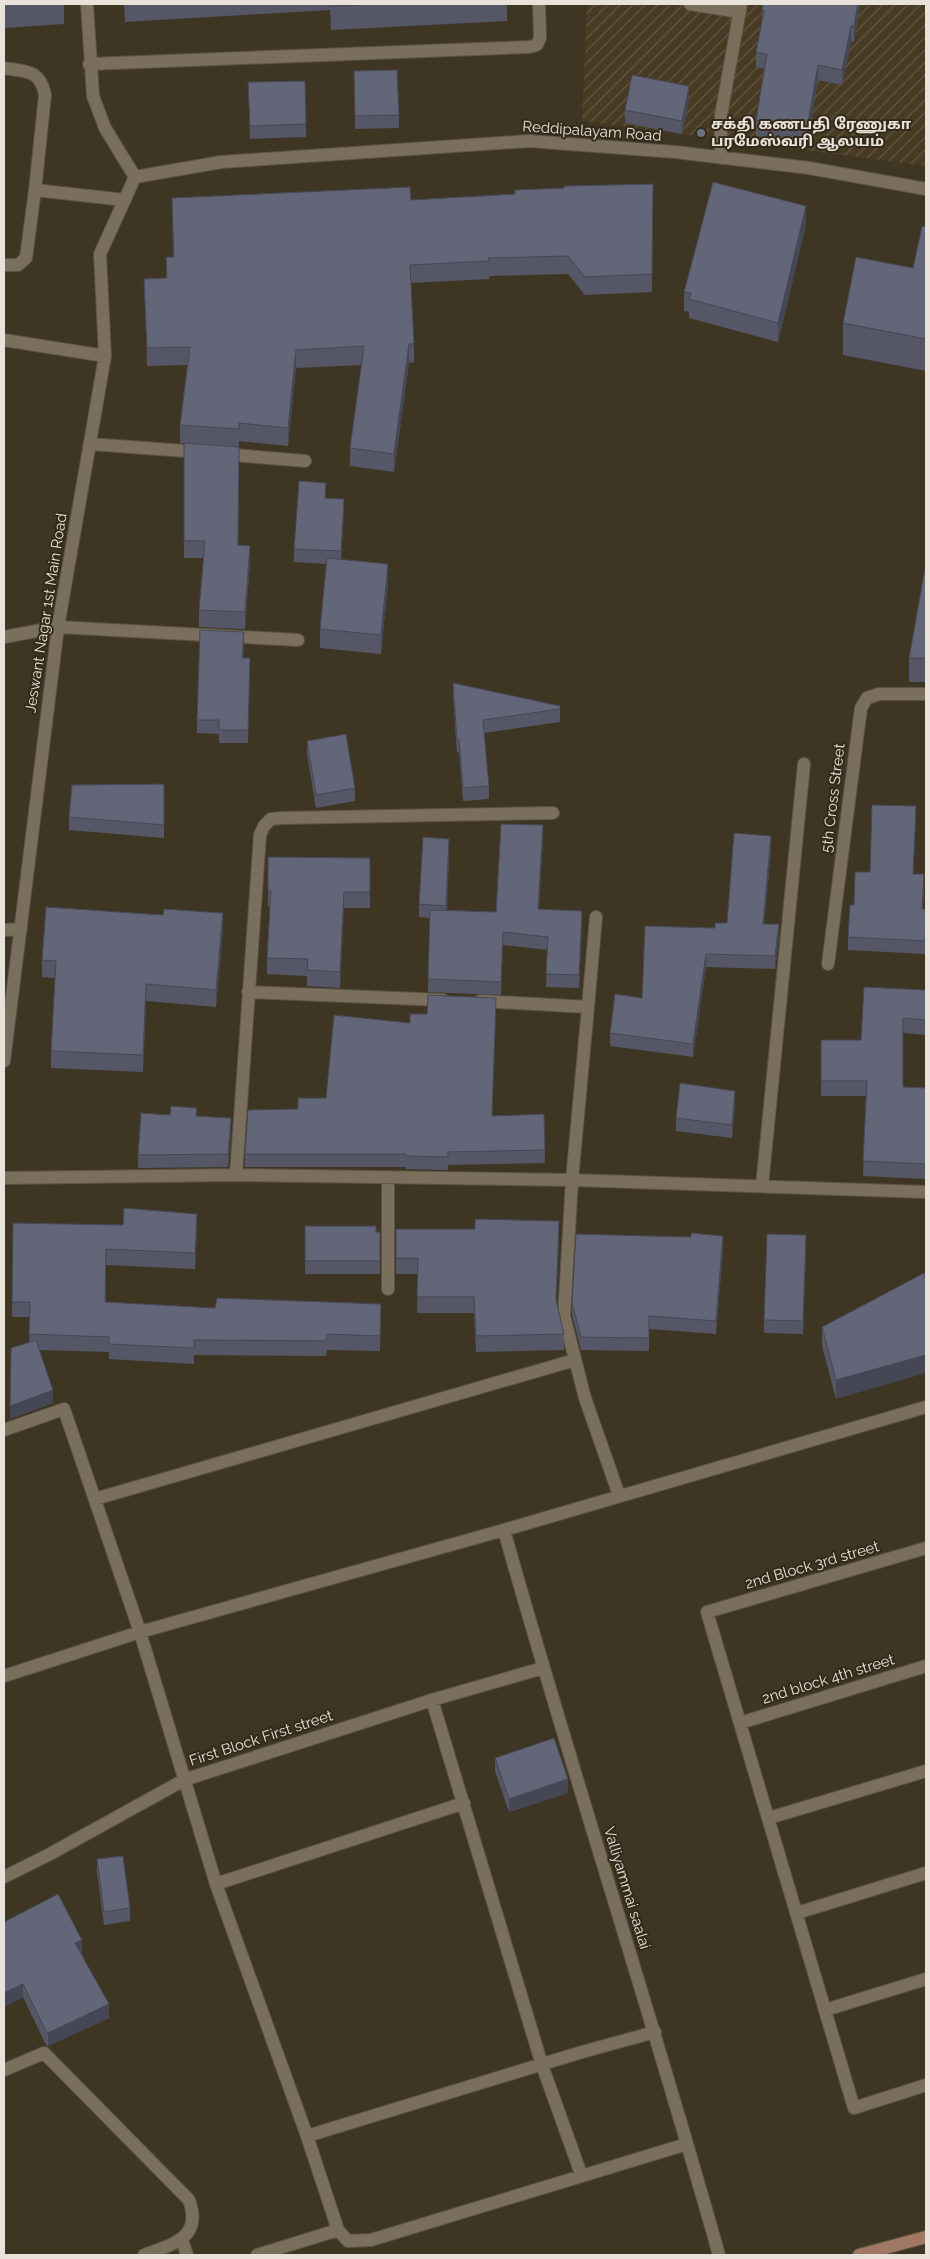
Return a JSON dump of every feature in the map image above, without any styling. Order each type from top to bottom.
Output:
[{"type":"main road","points":[[859,2255],[926,2237]]},
{"type":"street","points":[[87,4],[93,96],[105,128],[135,177]]},
{"type":"street","points":[[90,64],[537,45],[540,38],[539,4]]},
{"type":"street","points":[[690,4],[740,8],[720,115],[722,158]]},
{"type":"street","points":[[4,68],[30,72],[39,77],[45,96],[36,190],[26,258],[18,265],[4,265]]},
{"type":"street","name":"Reddipalayam Road","points":[[135,177],[221,162],[529,141],[675,152],[809,168],[926,189]]},
{"type":"street","name":"Jeswant Nagar 1st Main Road","points":[[4,1061],[58,627],[105,356],[100,254],[135,177]]},
{"type":"street","points":[[36,190],[125,200]]},
{"type":"street","points":[[4,340],[105,356]]},
{"type":"street","points":[[90,444],[305,461]]},
{"type":"street","points":[[4,637],[58,627],[298,640]]},
{"type":"street","name":"5th Cross Street","points":[[828,964],[861,708],[867,698],[879,694],[926,694]]},
{"type":"street","points":[[762,1186],[804,764]]},
{"type":"street","points":[[236,1175],[260,835],[264,826],[271,818],[553,813]]},
{"type":"street","points":[[596,917],[572,1180],[564,1316],[585,1398],[619,1495]]},
{"type":"street","points":[[4,930],[20,929]]},
{"type":"street","points":[[248,992],[588,1007]]},
{"type":"street","points":[[4,1178],[236,1175],[388,1177],[572,1180],[926,1192]]},
{"type":"street","points":[[388,1177],[388,1289]]},
{"type":"street","points":[[95,1499],[575,1360]]},
{"type":"street","points":[[4,1676],[140,1632],[504,1530],[926,1407]]},
{"type":"street","points":[[4,1430],[64,1409],[140,1632],[216,1884],[307,2136],[338,2230],[348,2242],[371,2240],[581,2174],[688,2144]]},
{"type":"street","name":"Valliyammai saalai","points":[[504,1530],[543,1668],[655,2032],[719,2255]]},
{"type":"street","name":"2nd Block 3rd street","points":[[740,1723],[708,1612],[926,1548]]},
{"type":"street","name":"2nd block 4th street","points":[[740,1723],[926,1666]]},
{"type":"street","name":"First Block First street","points":[[4,1877],[50,1854],[184,1780],[432,1700],[543,1668]]},
{"type":"street","points":[[432,1700],[542,2065],[581,2174]]},
{"type":"street","points":[[740,1723],[854,2108],[926,2086]]},
{"type":"street","points":[[769,1818],[926,1771]]},
{"type":"street","points":[[216,1884],[464,1803]]},
{"type":"street","points":[[797,1913],[926,1873]]},
{"type":"street","points":[[825,2010],[926,1979]]},
{"type":"street","points":[[307,2136],[582,2052],[655,2032]]},
{"type":"street","points":[[4,2070],[44,2053],[189,2200],[193,2211],[193,2224],[182,2240],[144,2255]]},
{"type":"street","points":[[257,2255],[338,2230]]},
{"type":"street","points":[[182,2240],[187,2255]]},
{"type":"shaded area","points":[[587,4],[926,4],[926,166],[582,121]]},
{"type":"building","points":[[331,4],[373,4],[331,6]]},
{"type":"building","points":[[763,4],[858,4],[854,26],[851,26],[842,70],[818,65],[807,129],[756,120],[767,54],[756,52],[764,11],[762,10]]},
{"type":"building","points":[[397,70],[399,115],[355,116],[354,71]]},
{"type":"building","points":[[632,75],[689,86],[682,121],[625,110]]},
{"type":"building","points":[[305,81],[306,124],[250,126],[248,82]]},
{"type":"building","points":[[713,182],[806,206],[778,323],[689,299],[691,293],[684,292]]},
{"type":"building","points":[[653,184],[652,274],[585,277],[568,256],[488,258],[489,261],[410,265],[414,344],[409,344],[394,454],[350,448],[364,346],[296,350],[288,428],[239,423],[239,429],[180,425],[190,347],[147,348],[144,279],[167,278],[166,257],[174,257],[172,198],[410,187],[411,200],[515,194],[515,190],[564,188],[564,186]]},
{"type":"building","points":[[922,226],[926,227],[926,339],[843,323],[856,257],[913,268]]},
{"type":"building","points":[[184,443],[239,447],[238,545],[250,546],[245,612],[199,610],[205,541],[184,541]]},
{"type":"building","points":[[299,481],[326,483],[325,498],[344,499],[341,551],[294,549]]},
{"type":"building","points":[[327,558],[388,564],[381,635],[320,629]]},
{"type":"building","points":[[926,563],[926,658],[909,658]]},
{"type":"building","points":[[200,630],[244,632],[242,658],[250,658],[248,730],[219,730],[219,720],[197,720]]},
{"type":"building","points":[[453,683],[560,706],[560,709],[483,720],[489,786],[463,788]]},
{"type":"building","points":[[346,734],[355,788],[316,795],[307,741]]},
{"type":"building","points":[[164,784],[164,825],[69,817],[72,785]]},
{"type":"building","points":[[872,805],[916,806],[913,874],[924,874],[922,909],[926,909],[925,941],[848,937],[850,905],[854,905],[855,872],[870,872]]},
{"type":"building","points":[[501,824],[543,825],[538,909],[582,911],[579,975],[546,974],[548,937],[503,932],[501,982],[428,979],[430,910],[496,912]]},
{"type":"building","points":[[734,833],[771,836],[763,924],[779,924],[775,956],[706,954],[693,1044],[610,1033],[615,994],[642,998],[645,926],[715,928],[715,923],[727,923]]},
{"type":"building","points":[[423,837],[449,839],[446,906],[419,904]]},
{"type":"building","points":[[268,857],[370,858],[370,892],[344,892],[340,972],[307,970],[308,959],[267,958],[271,891],[268,891]]},
{"type":"building","points":[[46,907],[163,915],[164,909],[223,913],[216,990],[146,984],[143,1055],[51,1051],[56,961],[42,960]]},
{"type":"building","points":[[864,987],[926,990],[926,1020],[903,1018],[903,1087],[926,1088],[926,1164],[863,1161],[867,1081],[821,1081],[821,1040],[861,1040]]},
{"type":"building","points":[[428,995],[496,998],[492,1116],[544,1114],[545,1150],[448,1152],[448,1157],[406,1156],[406,1154],[245,1154],[248,1110],[298,1109],[298,1098],[326,1098],[334,1015],[410,1023],[410,1014],[427,1014]]},
{"type":"building","points":[[680,1083],[735,1091],[732,1125],[676,1118]]},
{"type":"building","points":[[171,1106],[197,1108],[196,1116],[231,1118],[228,1154],[138,1155],[141,1113],[170,1115]]},
{"type":"building","points":[[124,1208],[197,1214],[195,1253],[106,1249],[105,1302],[215,1308],[217,1298],[381,1304],[380,1336],[327,1334],[326,1341],[194,1340],[194,1348],[109,1344],[109,1337],[29,1334],[30,1302],[12,1302],[13,1223],[123,1225]]},
{"type":"building","points":[[475,1219],[559,1221],[556,1300],[564,1334],[476,1336],[474,1297],[417,1297],[418,1258],[396,1258],[396,1229],[475,1229]]},
{"type":"building","points":[[305,1226],[376,1226],[376,1232],[380,1232],[380,1261],[305,1261]]},
{"type":"building","points":[[691,1233],[723,1236],[716,1321],[649,1316],[649,1338],[581,1337],[572,1302],[576,1234],[691,1237]]},
{"type":"building","points":[[767,1234],[806,1235],[803,1321],[764,1320]]},
{"type":"building","points":[[924,1273],[926,1282],[926,1355],[836,1380],[822,1327]]},
{"type":"building","points":[[36,1340],[53,1390],[10,1406],[11,1348]]},
{"type":"building","points":[[554,1738],[568,1779],[509,1799],[495,1758]]},
{"type":"building","points":[[123,1856],[130,1908],[104,1912],[97,1859]]},
{"type":"building","points":[[58,1894],[82,1940],[75,1943],[109,2004],[48,2033],[23,1984],[4,1993],[4,1922]]},
{"type":"place","name":"சக்தி கணபதி ரேணுகா பரமேஸ்வரி ஆலயம்","points":[[701,133]]}]
